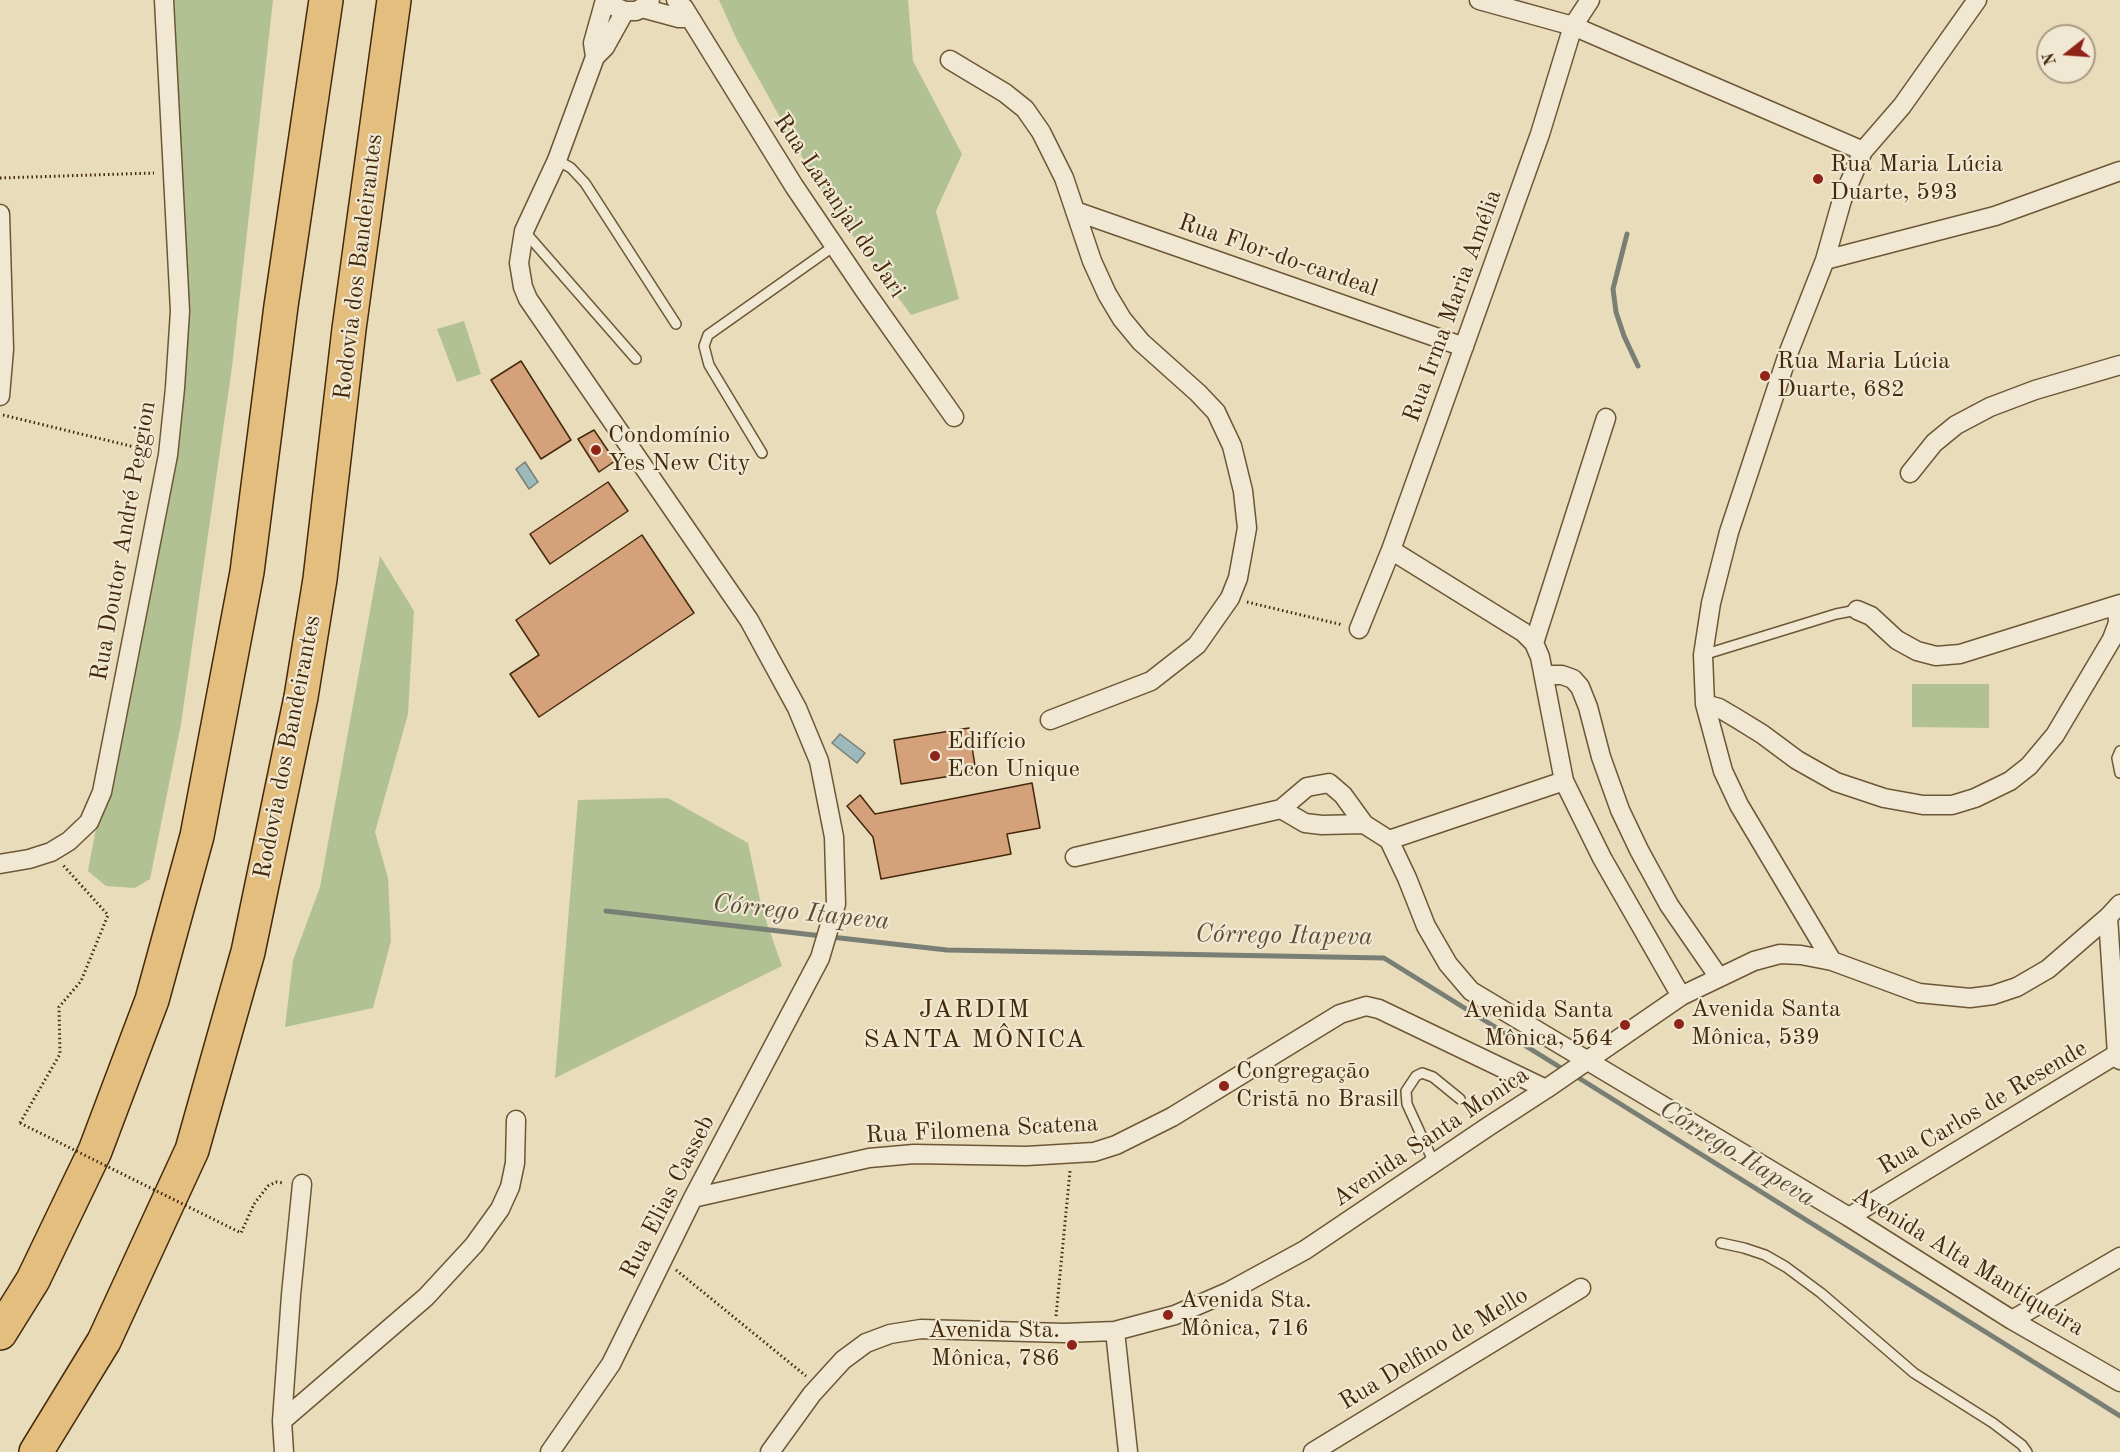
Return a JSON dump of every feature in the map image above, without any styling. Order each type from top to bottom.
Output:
[{"type":"highway","points":[[0,1333],[33,1280],[95,1151],[152,1000],[197,836],[247,572],[281,306],[326,0]]},
{"type":"highway","name":"Rodovia dos Bandeirantes","points":[[36,1452],[104,1341],[192,1150],[248,952],[302,697],[318,591],[349,329],[394,0]]},
{"type":"street","name":"Rua Doutor André Peggion","points":[[0,864],[51,852],[69,841],[89,822],[102,792],[168,454],[180,311],[164,0]]},
{"type":"street","points":[[595,57],[593,43],[607,0],[617,9],[639,6],[679,18],[690,18]]},
{"type":"street","name":"Rua Laranjal do Jari","points":[[676,0],[684,8],[794,186],[954,417]]},
{"type":"street","points":[[1479,0],[1573,26],[1863,151]]},
{"type":"street","name":"Rua Irma Maria Amélia","points":[[1359,629],[1391,550],[1540,134],[1573,26],[1590,0]]},
{"type":"street","points":[[1832,962],[1738,806],[1723,771],[1705,704],[1703,655],[1711,603],[1729,532],[1788,354],[1825,260],[1842,200],[1863,151],[1902,106],[1977,0]]},
{"type":"street","points":[[595,57],[639,6]]},
{"type":"street","name":"Rua Elias Casseb","points":[[550,1452],[611,1364],[693,1198],[821,953],[836,904],[834,837],[819,761],[798,708],[749,620],[528,299],[523,287],[519,262],[524,231],[557,160],[595,57]]},
{"type":"street","points":[[950,60],[1005,93],[1025,109],[1041,132],[1064,178],[1092,261],[1107,294],[1122,320],[1140,342],[1191,386],[1216,412],[1232,446],[1243,491],[1247,528],[1238,578],[1230,598],[1197,645],[1151,681],[1050,720]]},
{"type":"street","points":[[1825,260],[1995,216],[2120,171]]},
{"type":"street","name":"Rua Flor-do-cardeal","points":[[1076,211],[1464,347]]},
{"type":"street","points":[[0,213],[4,349],[0,396]]},
{"type":"street","points":[[1910,473],[1934,443],[1956,425],[1981,411],[2035,390],[2120,365]]},
{"type":"street","points":[[1534,643],[1606,418]]},
{"type":"street","points":[[1391,550],[1523,632],[1534,643],[1544,675],[1564,781],[1602,858],[1681,996]]},
{"type":"street","points":[[1705,704],[1719,708],[1736,718],[1797,760],[1836,782],[1884,798],[1923,805],[1952,805],[1975,798],[2010,781],[2029,766],[2042,751],[2055,735],[2112,639],[2118,623],[2119,604],[1960,654],[1936,656],[1917,651],[1897,639],[1871,616],[1857,610]]},
{"type":"street","points":[[1544,675],[1562,675],[1573,679],[1581,687],[1601,757],[1620,810],[1669,905],[1718,976]]},
{"type":"street","points":[[1075,857],[1281,809],[1307,787],[1317,784],[1329,783],[1343,795],[1364,824],[1389,840],[1564,781]]},
{"type":"street","points":[[1281,809],[1305,823],[1364,824]]},
{"type":"street","name":"Avenida Alta Mantiqueira","points":[[1389,840],[1426,926],[1448,964],[1471,991],[1585,1063],[1849,1217],[2012,1320],[2120,1382]]},
{"type":"street","name":"Avenida Santa Monica","points":[[770,1452],[819,1386],[843,1360],[866,1343],[890,1334],[921,1329],[1055,1333],[1115,1331],[1175,1315],[1228,1292],[1305,1250],[1681,996],[1718,976],[1754,961],[1780,954],[1801,955],[1832,962],[1919,993],[1970,998],[1993,995],[2017,987],[2048,969],[2114,910]]},
{"type":"street","name":"Rua Carlos de Resende","points":[[1849,1217],[2119,1057],[2114,910]]},
{"type":"street","name":"Rua Filomena Scatena","points":[[693,1198],[869,1158],[914,1154],[1026,1156],[1094,1152],[1125,1141],[1172,1117],[1340,1014],[1366,1006],[1379,1009],[1446,1043],[1552,1085]]},
{"type":"street","points":[[282,1421],[426,1297],[474,1245],[500,1209],[510,1187],[515,1163],[516,1120]]},
{"type":"street","points":[[284,1452],[282,1421],[302,1184]]},
{"type":"street","points":[[2012,1320],[2120,1257]]},
{"type":"street","name":"Rua Delfino de Mello","points":[[1313,1452],[1581,1288]]},
{"type":"street","points":[[1115,1331],[1128,1452]]},
{"type":"lane","points":[[557,160],[571,168],[585,183],[676,324]]},
{"type":"lane","points":[[524,231],[636,359]]},
{"type":"lane","points":[[762,453],[709,365],[704,346],[706,340],[708,335],[834,246]]},
{"type":"lane","points":[[1703,655],[1836,614],[1857,610]]},
{"type":"lane","points":[[2120,751],[2116,758],[2120,773]]},
{"type":"lane","points":[[1434,1163],[1407,1104],[1406,1091],[1416,1076],[1422,1073],[1433,1077],[1460,1099]]},
{"type":"lane","points":[[1721,1243],[1765,1256],[1786,1267],[1821,1293],[1914,1373],[1993,1423],[2022,1445],[2027,1452]]},
{"type":"path","points":[[0,178],[174,173]]},
{"type":"path","points":[[0,414],[168,454]]},
{"type":"path","points":[[1230,598],[1359,629]]},
{"type":"path","points":[[51,852],[108,915],[81,981],[59,1007],[60,1054],[20,1123],[241,1233],[254,1204],[268,1186],[276,1182],[302,1184]]},
{"type":"path","points":[[1055,1333],[1072,1154]]},
{"type":"path","points":[[663,1260],[819,1386]]},
{"type":"green space","points":[[170,0],[273,0],[232,367],[181,724],[150,879],[135,888],[106,886],[88,871],[95,833],[111,782],[176,456]]},
{"type":"green space","points":[[719,0],[908,0],[913,61],[962,154],[936,211],[959,299],[911,315],[825,198],[737,40]]},
{"type":"green space","points":[[464,321],[481,374],[457,382],[437,329]]},
{"type":"green space","points":[[380,556],[414,611],[408,714],[375,832],[388,878],[391,941],[373,1008],[285,1027],[293,960],[320,887]]},
{"type":"green space","points":[[1912,684],[1989,684],[1989,728],[1912,727]]},
{"type":"green space","points":[[668,798],[748,843],[762,909],[782,966],[555,1078],[578,800]]},
{"type":"water","points":[[525,462],[538,482],[529,489],[516,469]]},
{"type":"water","points":[[840,734],[865,753],[857,763],[832,743]]},
{"type":"building","points":[[521,361],[571,440],[541,459],[491,380]]},
{"type":"building","name":"Condomínio Yes New City","points":[[594,430],[615,461],[599,472],[578,439]]},
{"type":"building","points":[[608,482],[628,511],[550,564],[530,534]]},
{"type":"building","points":[[642,535],[694,613],[539,717],[510,674],[539,655],[516,620]]},
{"type":"building","name":"Edifício Econ Unique","points":[[969,728],[976,772],[901,784],[894,740]]},
{"type":"building","points":[[1032,783],[1040,828],[1007,834],[1011,854],[881,879],[873,837],[847,806],[860,795],[875,814]]},
{"type":"waterway","points":[[1627,234],[1613,289],[1616,312],[1638,366]]},
{"type":"waterway","name":"Córrego Itapeva","points":[[606,911],[822,936]]},
{"type":"waterway","name":"Córrego Itapeva","points":[[831,937],[947,950],[1384,958],[1566,1071]]},
{"type":"waterway","name":"Córrego Itapeva","points":[[1574,1075],[2120,1416]]},
{"type":"place","name":"Rua Maria Lúcia Duarte, 593","points":[[1818,179]]},
{"type":"place","name":"Rua Maria Lúcia Duarte, 682","points":[[1765,376]]},
{"type":"place","name":"Condomínio Yes New City","points":[[596,450]]},
{"type":"place","name":"Edifício Econ Unique","points":[[935,756]]},
{"type":"place","name":"Avenida Santa Mônica, 539","points":[[1679,1024]]},
{"type":"place","name":"Avenida Santa Mônica, 564","points":[[1625,1025]]},
{"type":"place","name":"Congregação Cristã no Brasil","points":[[1224,1086]]},
{"type":"place","name":"Avenida Sta. Mônica, 716","points":[[1168,1315]]},
{"type":"place","name":"Avenida Sta. Mônica, 786","points":[[1072,1345]]},
{"type":"district","name":"JARDIM SANTA MÔNICA","points":[[975,1025]]}]
